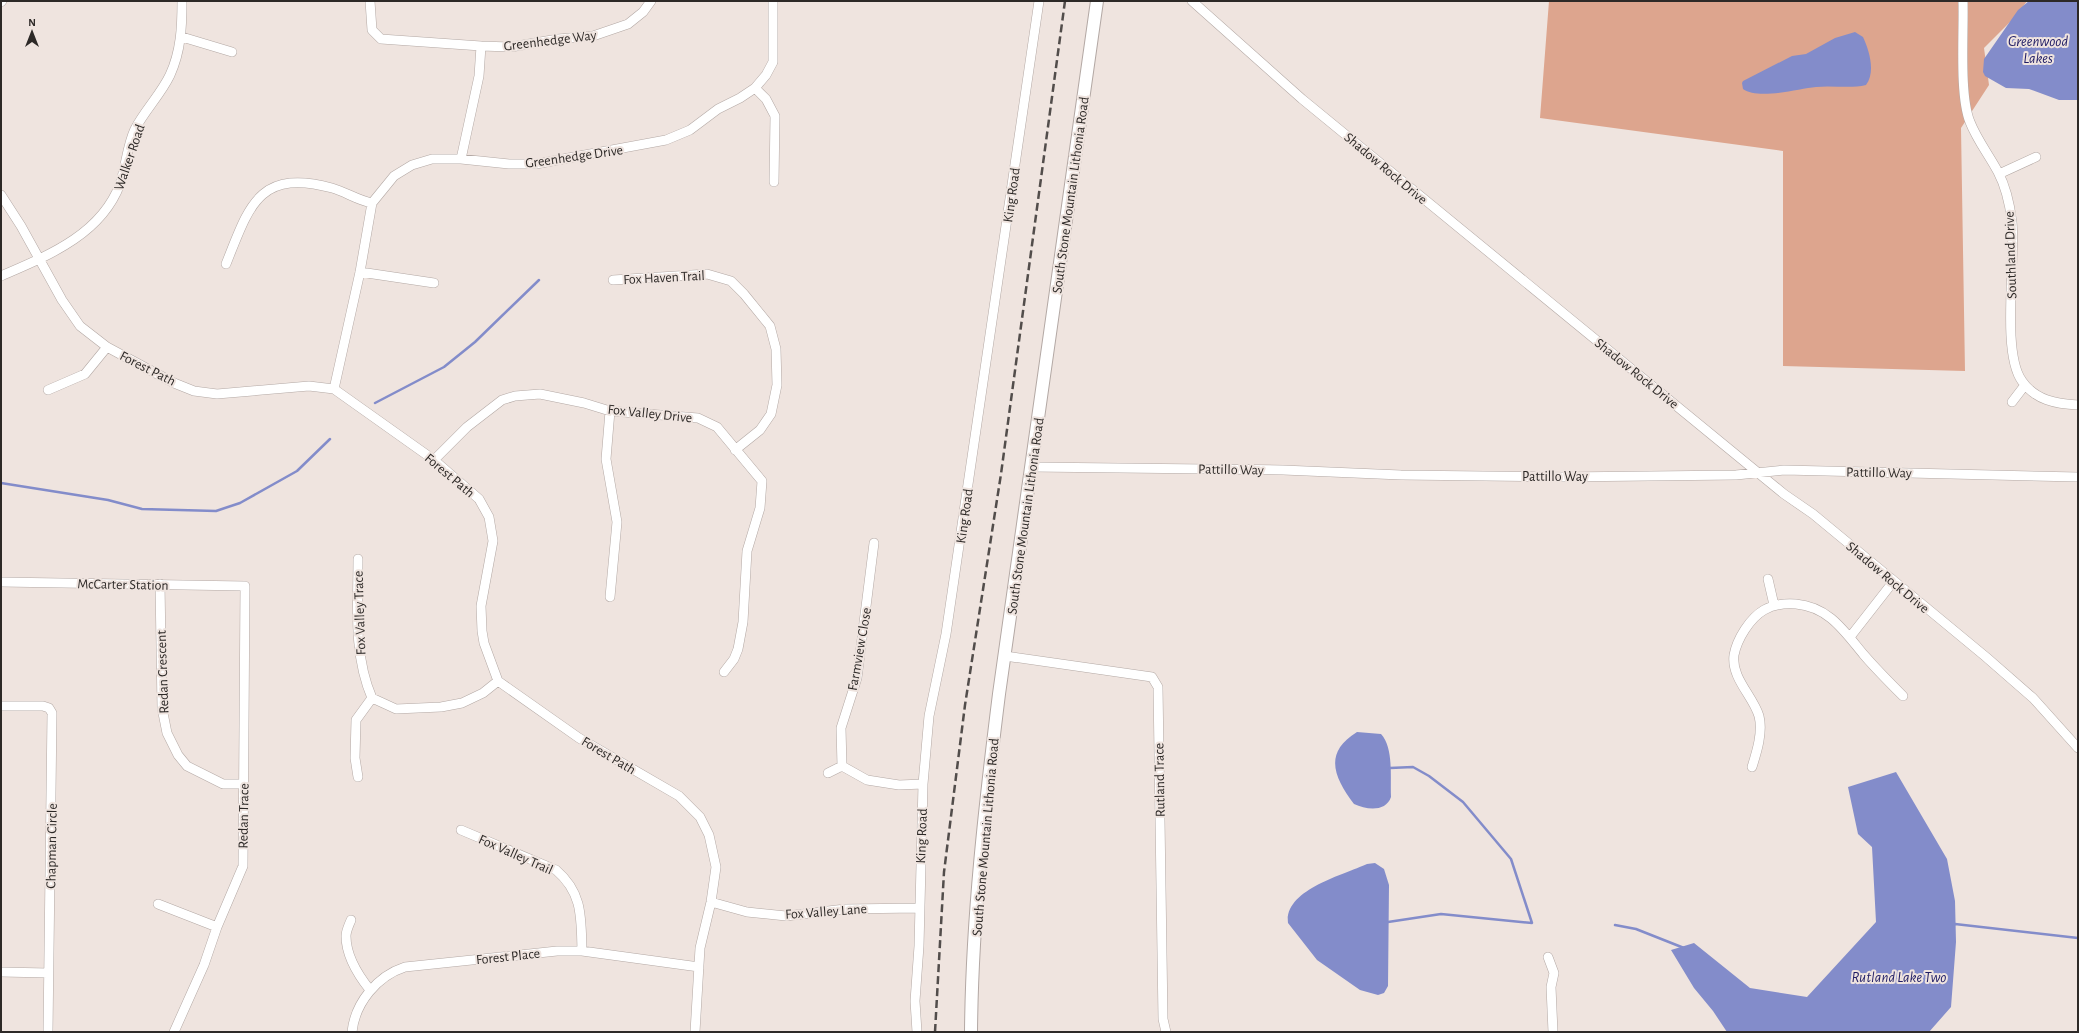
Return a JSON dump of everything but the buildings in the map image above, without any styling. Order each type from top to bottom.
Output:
[{"type":"main road","name":"South Stone Mountain Lithonia Road","points":[[971,1032],[979,874],[987,796],[1005,656],[1098,1]]},
{"type":"street","name":"Walker Road","points":[[1,276],[38,260],[76,239],[94,225],[109,206],[120,183],[136,128],[170,75],[182,37],[182,1]]},
{"type":"street","name":"Greenhedge Way","points":[[370,1],[372,30],[381,39],[510,47],[558,39],[593,36],[628,24],[643,12],[651,1]]},
{"type":"street","name":"Greenhedge Drive","points":[[334,390],[360,272],[372,203],[394,176],[412,165],[432,159],[461,159],[509,164],[536,164],[666,140],[690,130],[718,109],[740,98],[755,88],[774,62],[773,1]]},
{"type":"street","name":"King Road","points":[[917,1032],[915,1001],[919,946],[918,908],[923,784],[929,716],[946,634],[1039,1]]},
{"type":"street","name":"Shadow Rock Drive","points":[[1192,1],[1302,99],[1784,494],[1813,514],[1986,657],[2033,698],[2078,748]]},
{"type":"street","name":"Southland Drive","points":[[1963,1],[1964,98],[1970,121],[1999,174],[2007,199],[2012,223],[2011,320],[2014,360],[2021,380],[2034,395],[2051,402],[2078,405]]},
{"type":"street","points":[[182,37],[232,52]]},
{"type":"street","points":[[461,159],[479,76],[481,46]]},
{"type":"street","points":[[755,88],[766,99],[774,116],[774,182]]},
{"type":"street","points":[[1999,174],[2036,157]]},
{"type":"street","points":[[226,264],[252,205],[271,189],[282,184],[304,184],[333,188],[358,200],[372,203]]},
{"type":"street","name":"Forest Path","points":[[1,195],[21,226],[38,260],[62,300],[80,326],[107,347],[174,383],[194,391],[216,394],[309,386],[334,390],[434,460],[479,499],[489,517],[493,541],[481,606],[481,619],[484,644],[498,681],[579,738],[679,796],[700,817],[709,835],[716,867],[711,902],[700,948],[695,1032]]},
{"type":"street","points":[[360,272],[434,283]]},
{"type":"street","name":"Fox Haven Trail","points":[[613,280],[707,274],[719,277],[731,281],[744,294],[770,326],[776,349],[777,385],[771,414],[760,430],[735,450]]},
{"type":"street","points":[[48,390],[85,374],[107,347]]},
{"type":"street","points":[[2012,402],[2025,385]]},
{"type":"street","name":"Fox Valley Drive","points":[[434,460],[468,427],[502,400],[515,396],[540,394],[584,403],[610,411],[698,418],[717,426],[735,450],[762,481],[760,508],[747,551],[743,622],[738,649],[734,659],[724,672]]},
{"type":"street","points":[[610,411],[606,459],[617,522],[610,597]]},
{"type":"street","name":"Pattillo Way","points":[[1032,467],[1283,470],[1401,475],[1547,477],[1759,473],[1784,470],[2078,477]]},
{"type":"street","name":"Farmview Close","points":[[842,766],[841,728],[857,678],[874,543]]},
{"type":"street","name":"Fox Valley Trace","points":[[358,559],[358,647],[364,679],[372,698]]},
{"type":"street","points":[[1768,579],[1774,605]]},
{"type":"street","name":"McCarter Station","points":[[1,582],[245,586]]},
{"type":"street","points":[[1850,637],[1894,582]]},
{"type":"street","name":"Redan Crescent","points":[[160,584],[162,708],[167,732],[178,755],[187,766],[223,784],[244,784]]},
{"type":"street","name":"Redan Trace","points":[[174,1032],[204,965],[217,927],[242,866],[245,586]]},
{"type":"street","points":[[1752,766],[1760,728],[1759,717],[1755,706],[1740,681],[1734,655],[1744,632],[1751,622],[1761,612],[1774,605],[1787,603],[1807,605],[1826,613],[1850,637],[1863,654],[1903,696]]},
{"type":"street","name":"Rutland Trace","points":[[1005,656],[1152,678],[1158,687],[1163,1019],[1166,1032]]},
{"type":"street","points":[[358,777],[355,758],[356,720],[372,698],[396,709],[441,707],[462,703],[483,693],[498,681]]},
{"type":"street","name":"Chapman Circle","points":[[1,706],[43,706],[49,708],[52,713],[48,1032]]},
{"type":"street","points":[[828,773],[842,766],[868,780],[899,784],[923,784]]},
{"type":"street","name":"Fox Valley Trail","points":[[462,830],[556,870],[565,878],[578,900],[582,951]]},
{"type":"street","name":"Fox Valley Lane","points":[[711,902],[747,912],[786,916],[845,909],[918,908]]},
{"type":"street","points":[[158,904],[217,927]]},
{"type":"street","points":[[351,920],[346,935],[350,953],[356,974],[370,990]]},
{"type":"street","name":"Forest Place","points":[[352,1032],[360,1005],[370,990],[393,971],[405,967],[557,951],[582,951],[699,967]]},
{"type":"street","points":[[1548,957],[1554,973],[1551,988],[1553,1032]]},
{"type":"street","points":[[1,972],[48,973]]},
{"type":"shaded area","points":[[1549,1],[2027,1],[2017,15],[1984,48],[1989,85],[1961,128],[1965,371],[1783,366],[1783,151],[1540,118]]},
{"type":"water","name":"Greenwood Lakes","points":[[2029,1],[2078,1],[2078,100],[2059,100],[2029,89],[2006,88],[1985,76],[1983,72],[1984,59],[2018,10]]},
{"type":"water","points":[[1855,32],[1863,37],[1869,54],[1871,74],[1866,85],[1854,87],[1816,87],[1768,94],[1758,94],[1743,89],[1743,81],[1792,56],[1806,54],[1835,38]]},
{"type":"water","points":[[1357,732],[1381,734],[1388,747],[1390,755],[1391,797],[1389,802],[1381,807],[1365,808],[1354,804],[1337,775],[1335,766],[1339,748],[1346,740]]},
{"type":"water","name":"Rutland Lake Two","points":[[1896,772],[1947,859],[1955,901],[1956,942],[1951,1007],[1929,1032],[1727,1032],[1713,1011],[1694,988],[1671,950],[1694,943],[1750,988],[1807,997],[1876,922],[1872,847],[1858,834],[1848,787]]},
{"type":"water","points":[[1375,863],[1384,869],[1389,885],[1388,986],[1384,993],[1378,995],[1360,990],[1317,960],[1288,923],[1289,911],[1295,901],[1305,893],[1330,879],[1367,864]]},
{"type":"waterway","points":[[375,403],[444,367],[475,342],[539,280]]},
{"type":"waterway","points":[[1,483],[108,500],[142,509],[216,511],[240,503],[297,471],[330,439]]},
{"type":"waterway","points":[[1388,922],[1441,914],[1532,923],[1511,859],[1463,802],[1429,776],[1413,767],[1390,768]]},
{"type":"waterway","points":[[1615,925],[1636,929],[1684,948]]},
{"type":"waterway","points":[[1954,925],[2078,938]]},
{"type":"railway","points":[[935,1032],[944,872],[965,705],[1001,474],[1065,1]]}]
